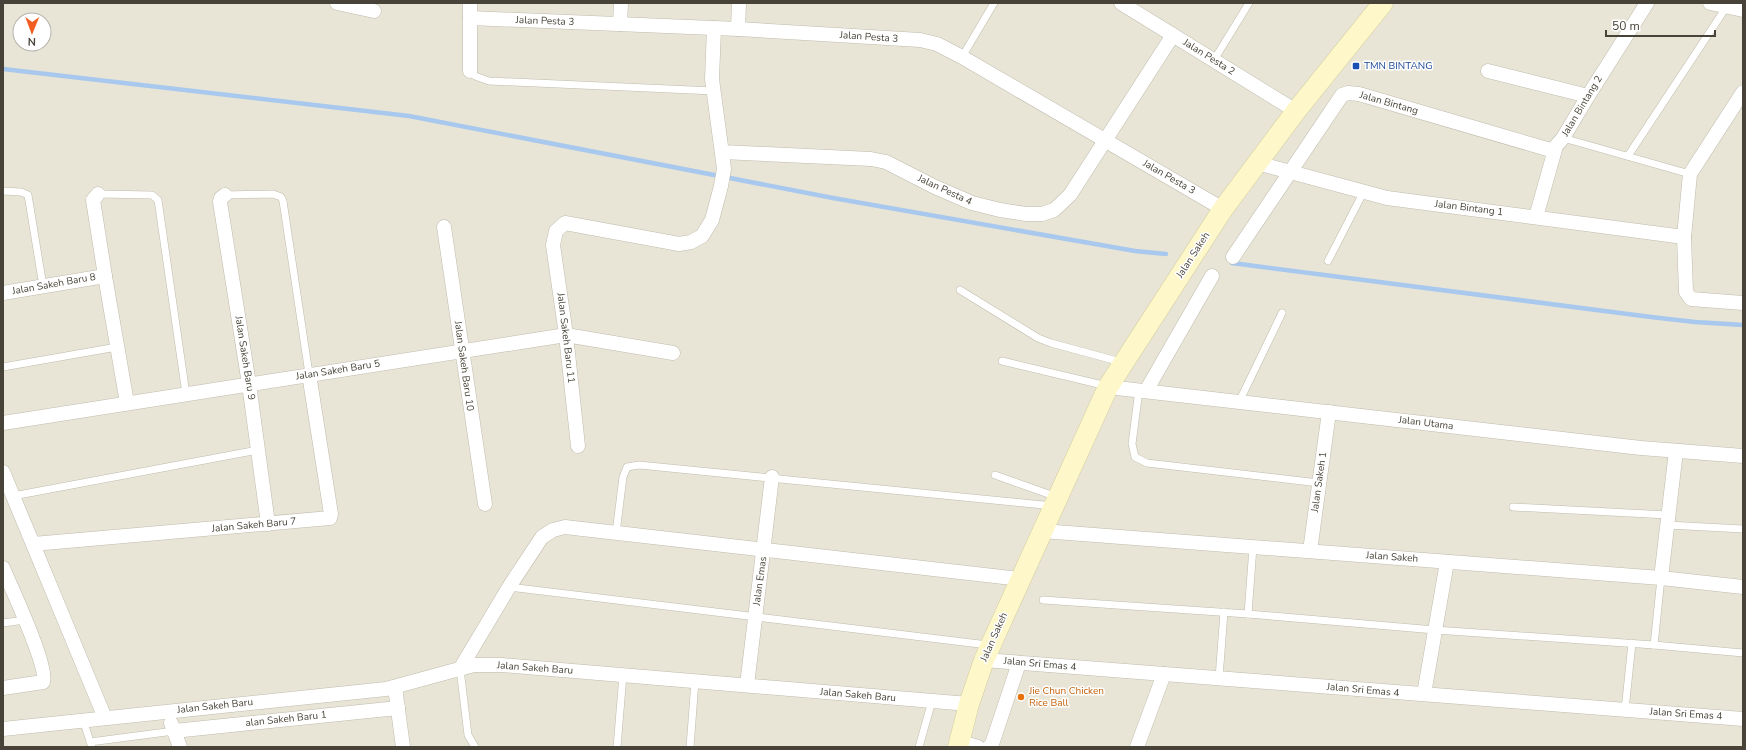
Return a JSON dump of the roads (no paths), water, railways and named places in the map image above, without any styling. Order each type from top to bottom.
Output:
[{"type":"street","points":[[337,3],[374,11]]},
{"type":"street","points":[[470,3],[470,71]]},
{"type":"street","points":[[620,24],[621,3]]},
{"type":"street","points":[[738,3],[738,29]]},
{"type":"street","name":"Jalan Pesta 2","points":[[1121,3],[1296,111]]},
{"type":"street","name":"Jalan Bintang 2","points":[[1536,217],[1554,151],[1647,3]]},
{"type":"street","points":[[1710,3],[1743,10]]},
{"type":"street","name":"Jalan Sakeh","points":[[965,745],[969,704],[987,653],[1108,387],[1223,209],[1376,5]]},
{"type":"street","name":"Jalan Pesta 3","points":[[470,18],[738,29],[920,40],[936,44],[962,57],[1223,209]]},
{"type":"street","points":[[714,28],[712,79],[722,152]]},
{"type":"street","name":"Jalan Pesta 4","points":[[722,152],[871,159],[886,162],[935,187],[972,203],[1026,214],[1042,214],[1054,210],[1070,195],[1173,35]]},
{"type":"street","points":[[1488,70],[1588,96]]},
{"type":"street","points":[[1743,92],[1690,174],[1684,236],[1686,292],[1691,299],[1743,303]]},
{"type":"street","name":"Jalan Bintang","points":[[1233,257],[1337,100],[1342,95],[1348,93],[1359,94],[1554,151]]},
{"type":"street","name":"Jalan Sakeh Baru 11","points":[[578,446],[566,335],[553,245],[556,231],[565,223],[679,244],[691,242],[702,236],[712,220],[724,169],[722,152]]},
{"type":"street","name":"Jalan Bintang 1","points":[[1257,163],[1387,198],[1684,236]]},
{"type":"street","points":[[98,194],[93,200],[127,403]]},
{"type":"street","name":"Jalan Sakeh Baru 9","points":[[224,195],[220,202],[249,384],[268,524]]},
{"type":"street","name":"Jalan Sakeh Baru 10","points":[[444,227],[485,504]]},
{"type":"street","name":"Jalan Sakeh Baru 8","points":[[3,293],[105,276]]},
{"type":"street","points":[[1143,390],[1212,276]]},
{"type":"street","name":"Jalan Sakeh Baru 5","points":[[3,423],[566,335],[673,353]]},
{"type":"street","name":"Jalan Sakeh Baru 7","points":[[32,544],[330,518],[331,514],[309,374]]},
{"type":"street","name":"Jalan Utama","points":[[1108,387],[1676,451],[1743,456]]},
{"type":"street","name":"Jalan Sakeh 1","points":[[1310,551],[1329,412]]},
{"type":"street","points":[[1661,578],[1676,451]]},
{"type":"street","points":[[3,472],[104,718]]},
{"type":"street","name":"Jalan Emas","points":[[747,685],[772,477]]},
{"type":"street","points":[[460,669],[509,587],[542,537],[553,530],[564,527],[1020,580]]},
{"type":"street","name":"Jalan Sakeh","points":[[1042,531],[1661,578],[1743,587]]},
{"type":"street","points":[[1424,694],[1447,562]]},
{"type":"street","points":[[3,568],[25,620],[40,661],[44,678],[44,682],[3,688]]},
{"type":"street","name":"Jalan Sri Emas 4","points":[[987,653],[1019,663],[1743,719]]},
{"type":"street","points":[[989,747],[992,744],[1019,663]]},
{"type":"street","name":"Jalan Sakeh Baru","points":[[3,729],[386,689],[474,665],[502,665],[969,704]]},
{"type":"street","points":[[1137,747],[1164,674]]},
{"type":"street","points":[[395,686],[403,747]]},
{"type":"street","name":"alan Sakeh Baru 1","points":[[174,731],[398,708]]},
{"type":"street","points":[[168,711],[180,747]]},
{"type":"lane","points":[[962,57],[994,3]]},
{"type":"lane","points":[[1214,60],[1249,3]]},
{"type":"lane","points":[[1628,156],[1727,6]]},
{"type":"lane","points":[[470,71],[475,76],[489,81],[714,91]]},
{"type":"lane","points":[[1563,138],[1690,174]]},
{"type":"lane","points":[[3,192],[21,192],[28,195],[43,286]]},
{"type":"lane","points":[[1328,261],[1363,192]]},
{"type":"lane","points":[[98,194],[152,195],[158,200],[186,394]]},
{"type":"lane","points":[[224,195],[273,194],[281,197],[283,201],[309,374]]},
{"type":"lane","points":[[960,290],[1038,338],[1051,343],[1123,362]]},
{"type":"lane","points":[[1239,402],[1282,313]]},
{"type":"lane","points":[[3,366],[117,347]]},
{"type":"lane","points":[[1002,361],[1108,387]]},
{"type":"lane","points":[[1143,390],[1132,444],[1135,457],[1147,463],[1319,483]]},
{"type":"lane","points":[[12,496],[258,450]]},
{"type":"lane","points":[[616,533],[623,477],[627,467],[639,465],[1055,501]]},
{"type":"lane","points":[[994,475],[1055,501]]},
{"type":"lane","points":[[1513,507],[1668,520],[1743,529]]},
{"type":"lane","points":[[1248,614],[1253,547]]},
{"type":"lane","points":[[1654,645],[1661,578]]},
{"type":"lane","points":[[509,587],[755,617],[987,653]]},
{"type":"lane","points":[[1043,600],[1224,612],[1435,630],[1632,643],[1743,653]]},
{"type":"lane","points":[[1219,678],[1224,612]]},
{"type":"lane","points":[[3,623],[25,620]]},
{"type":"lane","points":[[1625,710],[1632,643]]},
{"type":"lane","points":[[460,669],[468,735],[475,747]]},
{"type":"lane","points":[[617,747],[623,675]]},
{"type":"lane","points":[[690,747],[695,681]]},
{"type":"lane","points":[[919,747],[932,701]]},
{"type":"lane","points":[[83,720],[91,744],[174,731]]},
{"type":"waterway","points":[[3,69],[409,116],[833,198],[1135,251],[1166,254]]},
{"type":"waterway","points":[[1232,263],[1651,317],[1743,325]]},
{"type":"place","name":"TMN BINTANG","points":[[1356,66]]},
{"type":"place","name":"Jie Chun Chicken Rice Ball","points":[[1021,697]]}]
